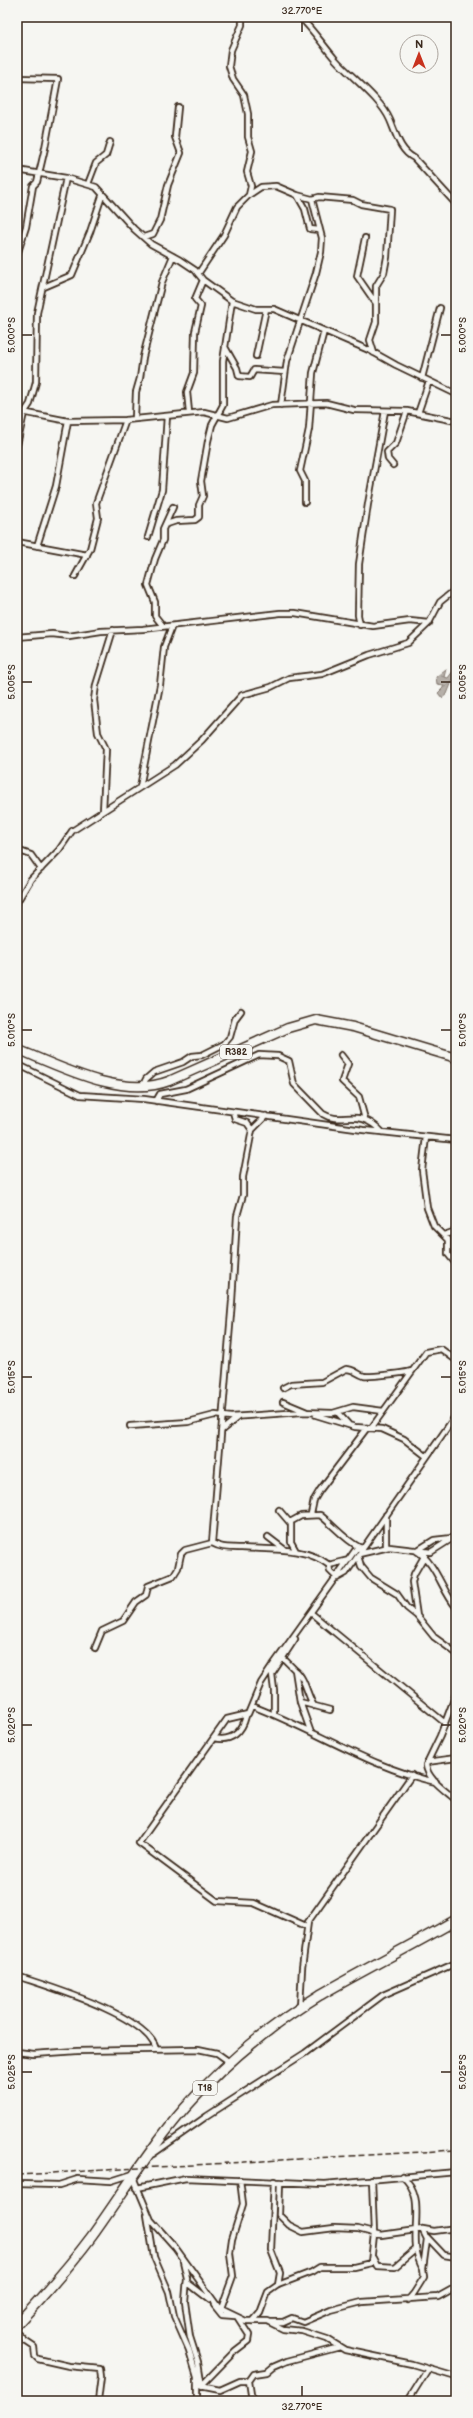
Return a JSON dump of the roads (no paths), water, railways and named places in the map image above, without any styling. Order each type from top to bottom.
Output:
[{"type":"highway","name":"T18","points":[[17,2324],[67,2268],[143,2161],[185,2108],[231,2063],[267,2033],[319,1996],[456,1920]]},
{"type":"main road","name":"R382","points":[[17,1049],[61,1067],[117,1085],[142,1087],[169,1081],[288,1028],[316,1020],[353,1027],[456,1058]]},
{"type":"street","points":[[242,17],[242,25],[234,41],[230,66],[233,79],[244,95],[248,114],[248,137],[252,151],[247,172],[251,186],[248,195]]},
{"type":"street","points":[[300,17],[313,29],[319,40],[335,59],[383,109],[406,154],[414,158],[456,204]]},
{"type":"street","points":[[17,78],[57,78],[45,148],[17,255]]},
{"type":"street","points":[[144,237],[153,234],[158,226],[168,185],[180,158],[181,150],[175,137],[178,107]]},
{"type":"street","points":[[88,184],[96,163],[106,155],[110,142]]},
{"type":"street","points":[[17,171],[66,178],[88,184],[98,189],[102,196],[151,244],[173,256],[232,301],[256,309],[274,309],[374,353],[456,394]]},
{"type":"street","points":[[17,445],[24,413],[30,404],[36,382],[37,314],[44,287],[52,236],[66,178]]},
{"type":"street","points":[[198,274],[224,235],[226,226],[237,207],[248,195],[261,187],[269,185],[312,199],[319,197],[346,199],[390,208],[388,257],[384,272],[376,286],[376,322],[370,340],[374,353]]},
{"type":"street","points":[[297,195],[305,208],[310,229],[319,230]]},
{"type":"street","points":[[44,287],[72,275],[90,232],[102,196]]},
{"type":"street","points":[[281,404],[285,372],[319,262],[322,238],[312,199]]},
{"type":"street","points":[[365,238],[357,276],[375,302]]},
{"type":"street","points":[[135,418],[136,392],[143,357],[162,282],[173,256]]},
{"type":"street","points":[[189,412],[187,392],[194,373],[195,332],[202,306],[196,299],[203,280]]},
{"type":"street","points":[[167,524],[176,520],[195,520],[199,517],[199,505],[202,496],[201,484],[208,441],[212,425],[223,405],[222,372],[232,301]]},
{"type":"street","points":[[422,378],[440,308]]},
{"type":"street","points":[[256,356],[266,309]]},
{"type":"street","points":[[305,502],[304,481],[300,471],[309,429],[310,405],[316,361],[324,331]]},
{"type":"street","points":[[225,347],[237,368],[238,376],[249,377],[254,370],[285,372]]},
{"type":"street","points":[[418,413],[429,381]]},
{"type":"street","points":[[17,411],[68,420],[126,420],[189,412],[204,412],[234,418],[256,409],[281,404],[310,405],[326,403],[354,410],[407,411],[456,421]]},
{"type":"street","points":[[360,625],[358,615],[359,564],[368,504],[386,411]]},
{"type":"street","points":[[393,465],[387,456],[388,449],[396,443],[407,411]]},
{"type":"street","points":[[148,537],[162,490],[167,416]]},
{"type":"street","points":[[38,546],[56,486],[68,420]]},
{"type":"street","points":[[74,576],[87,555],[96,524],[96,503],[126,420]]},
{"type":"street","points":[[163,626],[156,616],[155,602],[148,585],[155,559],[164,540],[163,529],[167,524],[173,507]]},
{"type":"street","points":[[17,542],[87,555]]},
{"type":"street","points":[[17,902],[41,869],[59,850],[72,831],[123,800],[140,787],[182,760],[245,693],[271,688],[292,678],[326,673],[368,655],[408,643],[429,623],[440,602],[456,589]]},
{"type":"street","points":[[17,637],[52,634],[69,636],[113,630],[172,626],[280,613],[295,613],[360,625],[382,626],[410,621],[429,623]]},
{"type":"street","points":[[140,787],[160,685],[164,647],[172,626]]},
{"type":"street","points":[[103,811],[106,749],[98,733],[94,700],[96,685],[113,630]]},
{"type":"street","points":[[17,850],[31,854],[41,869]]},
{"type":"street","points":[[142,1087],[146,1079],[154,1072],[183,1062],[192,1056],[204,1054],[224,1044],[230,1037],[235,1019],[241,1011]]},
{"type":"street","points":[[156,1101],[160,1094],[186,1089],[259,1054],[269,1054],[289,1061],[294,1084],[323,1114],[329,1117],[365,1119],[375,1124],[382,1132]]},
{"type":"street","points":[[341,1055],[348,1064],[342,1081],[359,1097],[365,1119]]},
{"type":"street","points":[[17,1064],[74,1093],[156,1101],[382,1132],[456,1140]]},
{"type":"street","points":[[233,1112],[235,1119],[247,1123],[252,1130]]},
{"type":"street","points":[[212,1543],[232,1302],[237,1216],[243,1195],[243,1177],[252,1130],[266,1116]]},
{"type":"street","points":[[426,1137],[422,1170],[426,1205],[432,1222],[449,1242],[448,1254],[456,1264]]},
{"type":"street","points":[[444,1235],[456,1231]]},
{"type":"street","points":[[372,1427],[426,1352],[433,1349],[441,1349],[456,1360]]},
{"type":"street","points":[[283,1388],[291,1384],[322,1382],[346,1369],[367,1376],[384,1373],[399,1374],[411,1371]]},
{"type":"street","points":[[283,1402],[349,1425],[367,1428],[372,1427],[404,1439],[426,1456]]},
{"type":"street","points":[[130,1426],[188,1422],[211,1416],[239,1417],[309,1412],[338,1413],[356,1406],[383,1411]]},
{"type":"street","points":[[338,1413],[349,1425]]},
{"type":"street","points":[[214,1738],[226,1739],[234,1736],[242,1728],[246,1716],[265,1677],[337,1578],[344,1575],[361,1547],[386,1515],[456,1415]]},
{"type":"street","points":[[222,1430],[239,1417]]},
{"type":"street","points":[[311,1514],[314,1500],[320,1490],[367,1428]]},
{"type":"street","points":[[279,1510],[290,1522],[291,1542],[296,1551]]},
{"type":"street","points":[[290,1522],[300,1516],[311,1514],[320,1515],[341,1532],[349,1542],[361,1547]]},
{"type":"street","points":[[386,1515],[386,1547]]},
{"type":"street","points":[[268,1537],[285,1550]]},
{"type":"street","points":[[412,1548],[425,1554],[436,1551],[454,1537]]},
{"type":"street","points":[[418,1550],[434,1540],[454,1537]]},
{"type":"street","points":[[95,1648],[102,1631],[123,1621],[136,1602],[146,1595],[148,1586],[173,1576],[177,1572],[182,1552],[212,1543],[223,1548],[296,1551],[322,1560],[328,1565],[330,1571],[337,1578]]},
{"type":"street","points":[[361,1547],[359,1555],[361,1566]]},
{"type":"street","points":[[351,1562],[359,1555],[386,1547],[412,1548],[418,1550],[425,1554],[456,1607]]},
{"type":"street","points":[[417,1616],[412,1585],[414,1574],[425,1554]]},
{"type":"street","points":[[328,1565],[351,1562],[361,1566],[371,1578],[397,1594],[407,1608],[417,1616],[434,1637],[456,1653]]},
{"type":"street","points":[[311,1613],[445,1723]]},
{"type":"street","points":[[274,1714],[272,1674],[300,1628]]},
{"type":"street","points":[[282,1657],[302,1677],[306,1693],[314,1706]]},
{"type":"street","points":[[295,1670],[300,1702],[310,1730]]},
{"type":"street","points":[[456,1694],[445,1723],[427,1762],[426,1769],[436,1782],[456,1800]]},
{"type":"street","points":[[300,1702],[330,1710]]},
{"type":"street","points":[[252,1706],[310,1730],[361,1757],[436,1782]]},
{"type":"street","points":[[246,1716],[234,1716],[228,1719],[152,1823],[140,1844],[217,1901],[254,1903],[306,1926]]},
{"type":"street","points":[[427,1762],[456,1758]]},
{"type":"street","points":[[300,2009],[306,1926],[412,1775]]},
{"type":"street","points":[[143,2161],[207,2116],[310,2049],[383,1995],[456,1963]]},
{"type":"street","points":[[17,1976],[120,2014],[142,2029],[154,2042],[156,2049]]},
{"type":"street","points":[[17,2052],[47,2054],[156,2049],[207,2050],[224,2056],[231,2063]]},
{"type":"street","points":[[138,2188],[186,2178],[326,2184],[456,2172]]},
{"type":"street","points":[[17,2184],[59,2185],[78,2180],[111,2181],[133,2175],[153,2223],[182,2257],[222,2315],[236,2316]]},
{"type":"street","points":[[402,2176],[409,2182],[417,2205],[415,2250],[423,2269]]},
{"type":"street","points":[[253,2321],[260,2313],[268,2292],[278,2285],[322,2266],[354,2267],[369,2264],[373,2256],[374,2234],[372,2179]]},
{"type":"street","points":[[221,2309],[233,2276],[230,2253],[232,2239],[243,2204],[240,2180]]},
{"type":"street","points":[[274,2181],[271,2250],[280,2273],[278,2285]]},
{"type":"street","points":[[280,2182],[279,2216],[298,2231],[313,2232],[334,2228],[358,2229],[374,2234],[422,2229],[434,2231],[456,2228]]},
{"type":"street","points":[[147,2211],[154,2257],[169,2292],[174,2318],[189,2350],[200,2386]]},
{"type":"street","points":[[422,2229],[427,2237],[444,2255],[456,2257]]},
{"type":"street","points":[[407,2300],[423,2279],[427,2237]]},
{"type":"street","points":[[373,2256],[378,2266],[395,2267],[415,2250]]},
{"type":"street","points":[[182,2257],[188,2283],[185,2302],[190,2337],[198,2362],[200,2386],[197,2401]]},
{"type":"street","points":[[188,2283],[221,2309],[236,2316],[253,2321],[269,2322],[283,2322],[292,2318],[303,2322],[331,2310],[362,2302],[438,2297],[456,2286]]},
{"type":"street","points":[[200,2386],[235,2351],[248,2341],[248,2335],[236,2316]]},
{"type":"street","points":[[269,2322],[283,2329],[302,2331],[328,2339],[340,2348],[456,2377]]},
{"type":"street","points":[[18,2334],[34,2347],[35,2356],[38,2358],[74,2367],[100,2369],[101,2377],[98,2401]]},
{"type":"street","points":[[252,2401],[249,2381],[254,2374],[267,2372],[282,2362],[340,2348]]},
{"type":"street","points":[[408,2401],[428,2369]]},
{"type":"street","points":[[200,2386],[220,2390],[240,2381],[249,2381]]},
{"type":"water","points":[[456,667],[456,678],[453,679],[447,694],[442,698],[438,693],[443,688],[443,685],[437,684],[436,677],[446,669],[444,677],[448,678]]},
{"type":"railway","points":[[17,2175],[456,2150]]}]
